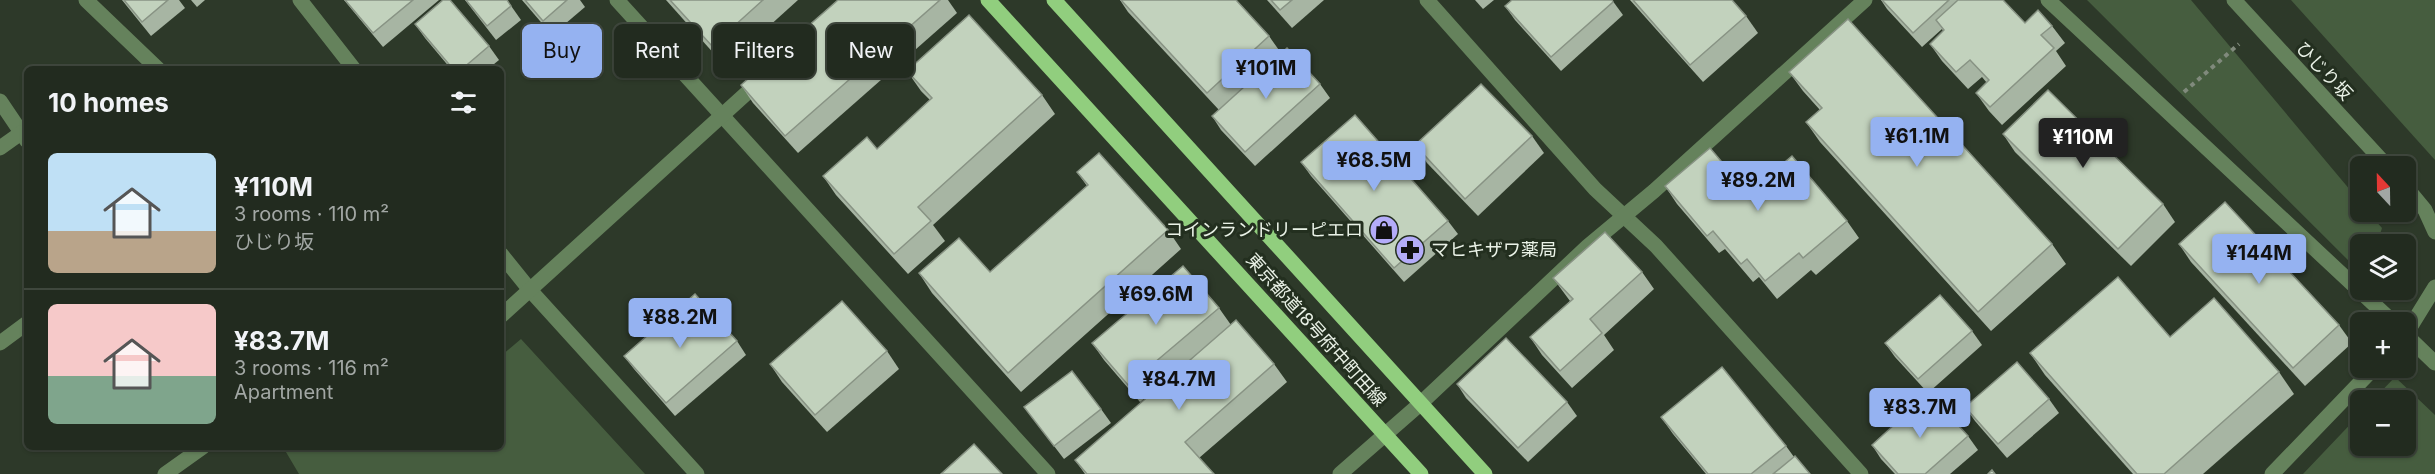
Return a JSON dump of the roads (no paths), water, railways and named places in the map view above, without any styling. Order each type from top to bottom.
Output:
[{"type":"main road","name":"東京都道18号府中町田線","points":[[988,0],[1421,474]]},
{"type":"main road","name":"東京都道18号府中町田線","points":[[1054,0],[1485,474]]},
{"type":"street","points":[[86,0],[155,66]]},
{"type":"street","points":[[300,0],[352,66]]},
{"type":"street","points":[[617,0],[1048,474]]},
{"type":"street","points":[[1427,0],[1595,189],[1656,246],[1861,474]]},
{"type":"street","points":[[1340,474],[1420,404],[1623,215],[1654,191],[1865,0]]},
{"type":"street","points":[[2048,0],[2381,312]]},
{"type":"street","name":"ひじり坂","points":[[2234,0],[2378,156]]},
{"type":"street","points":[[504,313],[763,78]]},
{"type":"street","points":[[0,102],[24,137],[0,148]]},
{"type":"street","points":[[2416,198],[2426,210],[2435,232]]},
{"type":"street","points":[[504,258],[530,290],[697,474]]},
{"type":"street","points":[[2416,318],[2435,287]]},
{"type":"street","points":[[0,343],[24,325]]},
{"type":"street","points":[[2416,344],[2435,363]]},
{"type":"street","points":[[2272,474],[2364,378]]},
{"type":"street","points":[[165,474],[199,450]]},
{"type":"place","name":"コインランドリーピエロ","points":[[1384,230]]},
{"type":"place","name":"マヒキザワ薬局","points":[[1410,250]]}]
